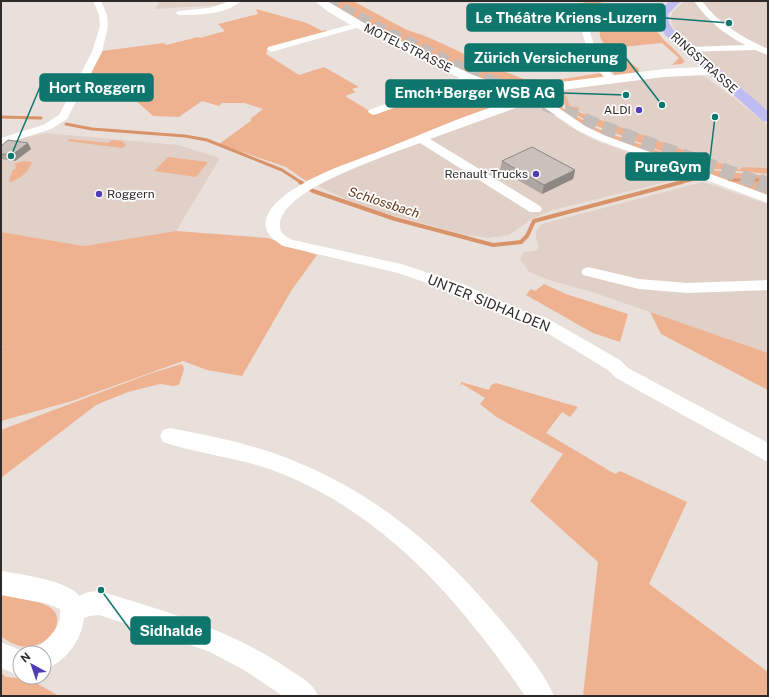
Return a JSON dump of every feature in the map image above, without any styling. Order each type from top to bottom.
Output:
[{"type":"main road","name":"RINGSTRASSE","points":[[676,1],[663,12],[663,20],[670,34],[768,118]]},
{"type":"street","points":[[1,142],[47,127],[63,118],[98,52],[104,26],[104,15],[97,1]]},
{"type":"street","points":[[179,13],[209,11],[237,1]]},
{"type":"street","name":"MOTELSTRASSE","points":[[320,1],[360,24],[470,77],[509,93],[535,96],[581,128],[602,138],[768,199]]},
{"type":"street","points":[[698,1],[707,14],[725,31],[768,52]]},
{"type":"street","points":[[612,80],[594,61],[595,52],[587,37],[585,29],[593,12],[663,20]]},
{"type":"street","points":[[271,49],[360,24]]},
{"type":"street","points":[[688,50],[757,47]]},
{"type":"street","points":[[535,96],[565,86],[664,74],[706,71],[708,68]]},
{"type":"street","points":[[373,112],[470,77]]},
{"type":"street","name":"UNTER SIDHALDEN","points":[[535,96],[422,138],[306,186],[279,208],[272,220],[273,232],[281,240],[304,247],[376,263],[458,288],[519,316],[539,321],[614,365],[622,373],[768,453]]},
{"type":"street","points":[[1,132],[25,134]]},
{"type":"street","points":[[422,138],[479,176],[535,209]]},
{"type":"street","points":[[588,272],[639,284],[687,288],[768,285]]},
{"type":"street","points":[[170,436],[244,452],[288,467],[332,487],[371,511],[411,541],[458,587],[489,623],[541,696]]},
{"type":"street","points":[[1,582],[25,586],[58,595],[69,601],[73,611],[68,632],[58,647],[52,652]]},
{"type":"street","points":[[73,611],[88,604],[99,603],[193,632],[235,651],[260,665],[305,696]]},
{"type":"street","points":[[1,655],[12,660]]},
{"type":"shaded area","points":[[160,1],[224,1],[223,5],[155,9]]},
{"type":"shaded area","points":[[325,1],[353,1],[405,29],[430,38],[495,68],[524,79],[549,81],[601,73],[604,78],[512,90],[473,75],[374,29]]},
{"type":"shaded area","points":[[589,1],[603,1],[590,11],[551,8],[562,4],[573,6]]},
{"type":"shaded area","points":[[684,1],[768,1],[768,113],[675,30],[671,20],[672,13]]},
{"type":"shaded area","points":[[256,9],[307,23],[322,31],[326,30],[326,32],[268,48],[266,54],[299,75],[324,67],[359,87],[352,89],[356,92],[345,96],[373,113],[467,80],[512,95],[514,99],[461,118],[306,181],[286,167],[219,144],[252,120],[250,119],[263,109],[245,103],[222,103],[219,106],[202,101],[179,117],[153,116],[122,88],[103,88],[81,93],[102,51],[164,43],[166,45],[198,37],[200,38],[225,31],[218,24],[258,14]]},
{"type":"shaded area","points":[[557,11],[582,12],[588,14],[584,24],[581,24],[581,28],[584,29],[572,31],[555,26],[530,25],[533,19],[540,17],[566,26],[578,21]]},
{"type":"shaded area","points":[[638,21],[640,28],[653,28],[641,21],[650,23],[685,62],[672,65],[679,58],[662,43],[612,48],[614,51],[607,50],[600,37],[599,22]]},
{"type":"shaded area","points":[[616,52],[639,69],[639,72],[615,75],[605,64],[600,54],[603,53],[615,61],[616,60],[605,53]]},
{"type":"shaded area","points":[[702,75],[768,125],[768,168],[743,167],[739,170],[634,133],[570,107],[563,92],[563,90],[659,76]]},
{"type":"shaded area","points":[[563,89],[570,106],[580,108],[576,111],[739,170],[743,167],[768,168],[768,174],[715,169],[697,165],[594,125],[566,109],[562,95],[556,91]]},
{"type":"shaded area","points":[[554,92],[559,95],[560,104],[564,109],[596,128],[711,170],[768,176],[768,197],[596,133],[553,105],[551,101]]},
{"type":"shaded area","points":[[532,104],[541,107],[592,139],[690,176],[553,210],[532,219],[509,235],[489,238],[465,235],[360,206],[316,185],[397,151],[516,106],[518,107]]},
{"type":"shaded area","name":"Roggern","points":[[46,133],[178,145],[220,158],[176,231],[84,246],[1,232],[1,143]]},
{"type":"shaded area","points":[[70,139],[108,143],[112,140],[122,141],[126,145],[122,148],[67,141]]},
{"type":"shaded area","points":[[168,157],[208,162],[196,177],[154,171]]},
{"type":"shaded area","points":[[23,161],[32,162],[24,175],[17,180],[9,182],[12,171],[16,168],[15,164]]},
{"type":"shaded area","points":[[703,182],[768,204],[768,353],[595,293],[549,280],[529,272],[520,259],[524,252],[534,251],[539,248],[536,231],[542,224]]},
{"type":"shaded area","points":[[176,231],[268,238],[317,255],[291,291],[242,376],[207,370],[183,361],[72,401],[1,421],[1,351],[3,346],[1,346],[1,232],[84,246]]},
{"type":"shaded area","points":[[544,284],[566,294],[628,314],[620,342],[593,333],[526,295],[531,289],[535,291]]},
{"type":"shaded area","points":[[650,312],[768,353],[768,390],[661,334]]},
{"type":"shaded area","points":[[181,364],[183,365],[184,369],[179,385],[173,386],[160,384],[128,392],[96,405],[1,478],[1,430],[149,374]]},
{"type":"shaded area","points":[[461,382],[489,390],[491,385],[496,383],[578,407],[570,417],[562,412],[546,433],[615,474],[620,471],[687,502],[649,584],[768,672],[768,696],[583,696],[598,562],[530,501],[563,454],[495,416],[480,404],[485,398],[462,384],[460,387]]},
{"type":"shaded area","points":[[1,592],[34,600],[46,605],[51,608],[56,615],[57,623],[54,632],[38,645],[14,644],[1,636]]},
{"type":"shaded area","points":[[1,673],[6,677],[12,678],[12,685],[40,685],[59,696],[1,696]]},
{"type":"building","points":[[8,140],[28,143],[12,155],[1,154],[1,146]]},
{"type":"building","points":[[532,147],[575,170],[544,185],[502,161]]},
{"type":"waterway","points":[[1,117],[41,118]]},
{"type":"waterway","name":"Schlossbach","points":[[66,124],[92,129],[185,136],[207,140],[282,170],[302,183]]},
{"type":"waterway","name":"Schlossbach","points":[[680,183],[691,180]]},
{"type":"waterway","points":[[729,180],[768,180]]},
{"type":"waterway","name":"Schlossbach","points":[[300,182],[313,191],[395,219],[493,245],[521,242],[527,236],[534,221],[680,183]]},
{"type":"tunnel","points":[[327,1],[380,29],[488,81]]},
{"type":"tunnel","points":[[486,80],[599,126],[760,183]]},
{"type":"tunnel","points":[[758,182],[768,186]]},
{"type":"place","name":"Le Théâtre Kriens-Luzern","points":[[729,23]]},
{"type":"place","name":"Emch+Berger WSB AG","points":[[626,95]]},
{"type":"place","name":"Zürich Versicherung","points":[[662,105]]},
{"type":"place","name":"ALDI","points":[[639,110]]},
{"type":"place","name":"PureGym","points":[[715,117]]},
{"type":"place","name":"Hort Roggern","points":[[11,156]]},
{"type":"place","name":"Renault Trucks","points":[[536,174]]},
{"type":"place","name":"Roggern","points":[[99,194]]},
{"type":"place","name":"Sidhalde","points":[[101,590]]}]
